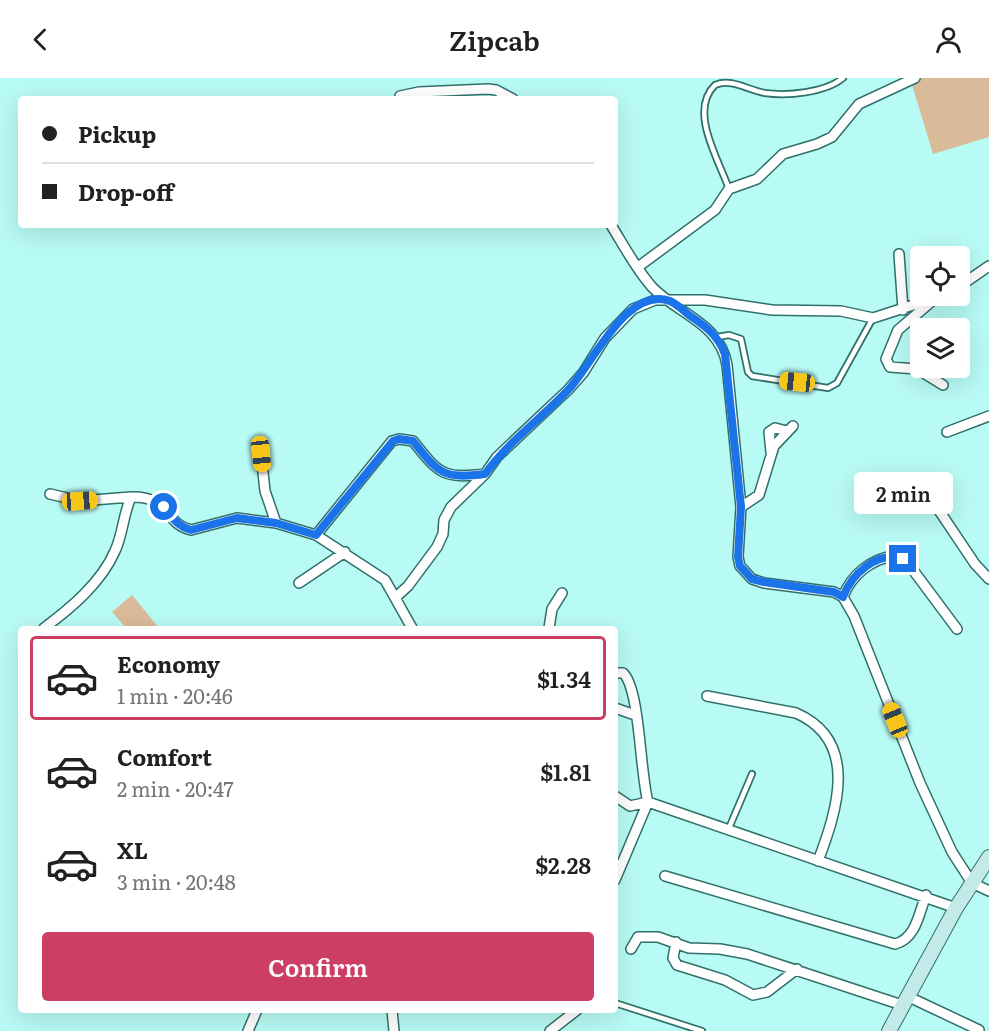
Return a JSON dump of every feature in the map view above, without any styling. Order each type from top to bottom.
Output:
[{"type":"main road","points":[[889,1031],[956,908],[989,857]]},
{"type":"street","points":[[638,267],[715,210],[729,189],[756,179],[783,154],[818,144],[832,137],[859,104],[915,78]]},
{"type":"street","points":[[400,96],[419,92],[488,89],[507,96]]},
{"type":"street","points":[[613,228],[653,288],[717,337],[727,365],[741,507],[738,557],[744,573],[752,579],[764,582],[834,592],[843,597],[854,616],[920,783],[952,852],[972,883],[989,891]]},
{"type":"street","points":[[899,254],[903,310]]},
{"type":"street","points":[[970,279],[989,266]]},
{"type":"street","points":[[395,598],[408,586],[437,547],[443,534],[444,520],[451,507],[485,474],[497,457],[583,374],[605,338],[633,309],[655,300],[705,300],[772,310],[841,311],[873,318],[914,306]]},
{"type":"street","points":[[927,306],[898,330],[886,359],[891,367],[916,369],[943,385]]},
{"type":"street","points":[[947,432],[989,416]]},
{"type":"street","points":[[741,507],[759,495],[763,488],[771,452],[769,432],[775,428],[790,428]]},
{"type":"street","points":[[316,535],[393,441],[399,439],[413,441],[431,464],[447,475],[485,474]]},
{"type":"street","points":[[261,454],[265,491],[276,523]]},
{"type":"street","points":[[50,494],[80,501],[131,497],[154,499],[185,529],[191,530],[237,518],[276,523],[316,535],[386,580],[411,626]]},
{"type":"street","points":[[47,626],[84,597],[115,551],[125,510],[131,497]]},
{"type":"street","points":[[932,500],[975,564],[989,579]]},
{"type":"street","points":[[299,583],[345,552]]},
{"type":"street","points":[[843,597],[847,584],[874,561],[894,556],[910,566],[957,629]]},
{"type":"street","points":[[549,626],[552,609],[562,593]]},
{"type":"street","points":[[618,673],[623,673],[633,687],[643,785],[648,802],[618,873]]},
{"type":"street","points":[[707,696],[796,713],[820,729],[836,762],[839,784],[834,820],[818,861]]},
{"type":"street","points":[[618,709],[636,715]]},
{"type":"street","points":[[618,798],[630,806],[648,802],[729,828],[818,861],[926,895],[956,908]]},
{"type":"street","points":[[665,876],[895,944],[904,942],[911,935],[926,895]]},
{"type":"street","points":[[631,950],[638,937],[658,937],[689,948],[730,951],[905,1001],[979,1030]]},
{"type":"street","points":[[676,942],[673,958],[677,964],[725,980],[753,995],[767,992],[797,969]]},
{"type":"street","points":[[248,1031],[256,1013]]},
{"type":"street","points":[[392,1013],[394,1031]]},
{"type":"street","points":[[550,1031],[573,1013]]},
{"type":"lane","points":[[729,189],[709,140],[704,118],[706,98],[715,84],[729,81],[765,93],[783,93],[823,88],[843,78]]},
{"type":"lane","points":[[717,337],[729,335],[741,339],[748,372],[755,377],[828,388],[837,383],[873,318]]},
{"type":"lane","points":[[729,828],[752,774]]},
{"type":"lane","points":[[618,1004],[702,1031]]},
{"type":"shaded area","points":[[910,78],[989,78],[989,137],[933,154]]},
{"type":"shaded area","points":[[132,595],[157,626],[124,626],[112,612]]},
{"type":"route","points":[[164,507],[170,516],[185,529],[191,530],[237,518],[276,523],[316,535],[386,449],[393,441],[399,439],[413,441],[431,464],[447,475],[485,474],[497,457],[537,421],[583,374],[605,338],[633,309],[655,300],[670,301],[709,329],[717,337],[725,354],[731,430],[741,507],[738,557],[744,573],[752,579],[764,582],[834,592],[843,597],[847,584],[874,561],[894,556],[903,559]]}]
